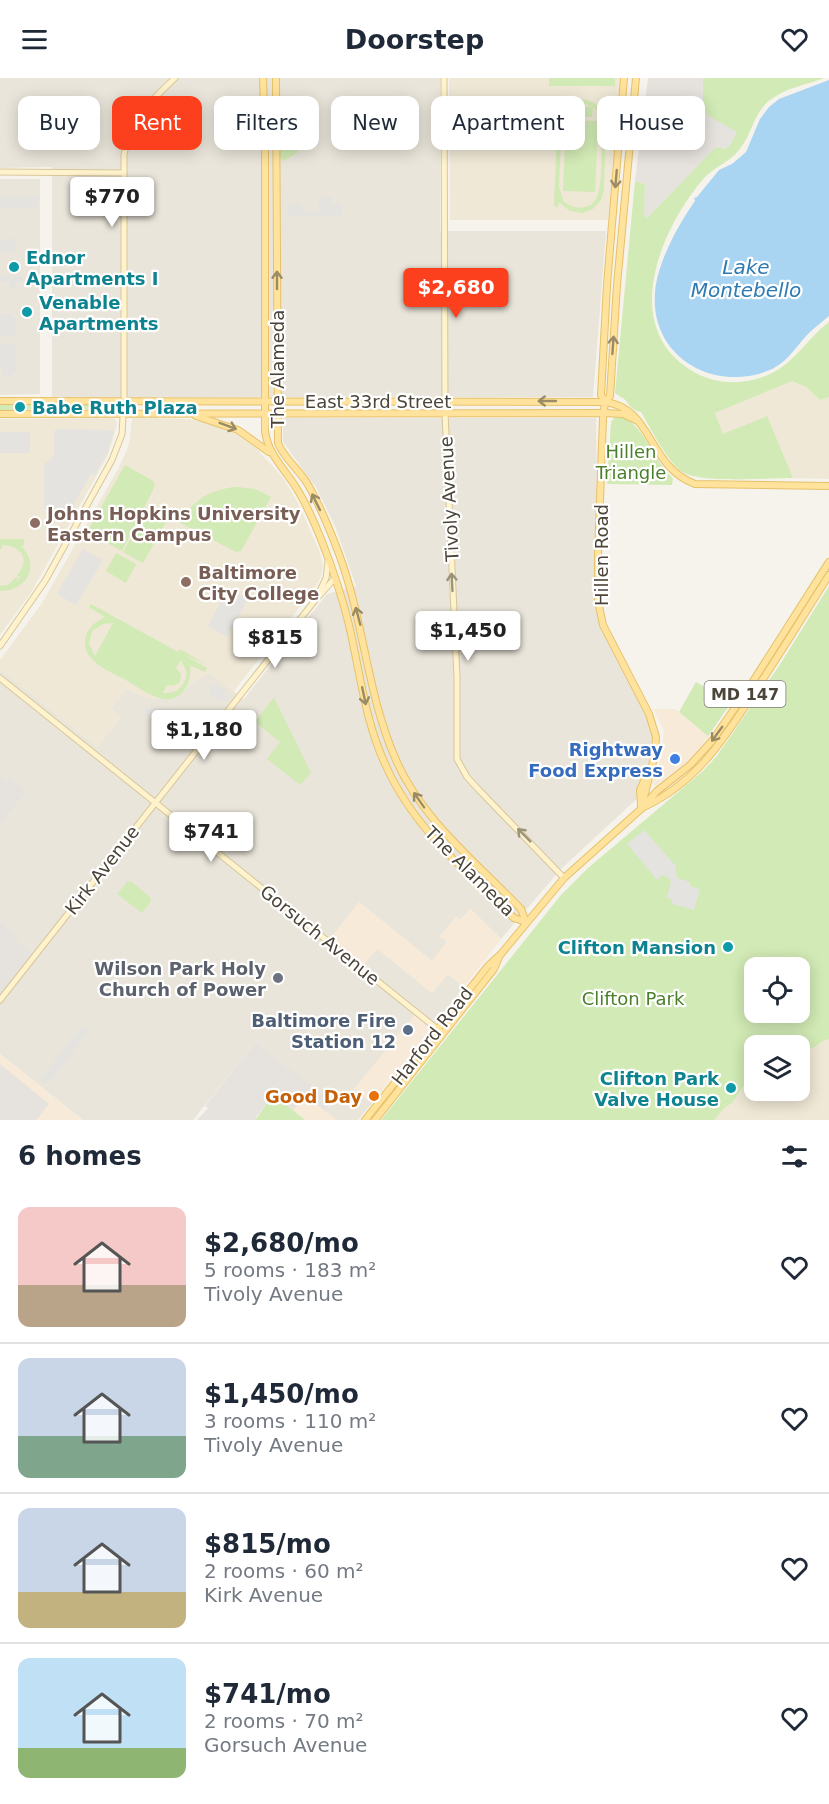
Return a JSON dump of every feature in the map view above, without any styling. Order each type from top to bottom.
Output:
[{"type":"main road","name":"The Alameda","points":[[263,78],[265,435],[271,454],[298,491],[325,550],[338,587],[373,733],[393,781],[408,806],[434,838],[514,918],[526,922]]},
{"type":"main road","name":"The Alameda","points":[[276,78],[279,447],[315,497],[341,559],[359,621],[380,715],[401,771],[419,801],[439,826],[521,909],[526,922]]},
{"type":"main road","name":"Hillen Road","points":[[605,402],[601,395],[603,342],[624,78]]},
{"type":"main road","name":"Hillen Road","points":[[636,78],[609,396],[605,402],[604,412],[598,600],[607,635],[652,722],[657,743],[641,809]]},
{"type":"main road","name":"East 33rd Street","points":[[0,401],[605,402],[622,406],[632,412],[667,467],[677,476],[695,484],[829,486]]},
{"type":"main road","name":"East 33rd Street","points":[[0,414],[604,412],[624,414],[639,423]]},
{"type":"main road","points":[[178,414],[213,421],[238,430],[271,454]]},
{"type":"main road","points":[[335,578],[340,570],[341,559]]},
{"type":"main road","name":"Harford Road","points":[[375,1120],[488,966],[501,954],[564,878],[641,809],[657,791],[690,765],[712,741],[829,562]]},
{"type":"main road","name":"Harford Road","points":[[641,809],[659,800],[703,765],[713,754],[829,575]]},
{"type":"main road","name":"Hillen Road","points":[[641,809],[640,790],[651,767]]},
{"type":"main road","points":[[649,780],[650,787],[657,791]]},
{"type":"main road","name":"Harford Road","points":[[365,1120],[440,1031]]},
{"type":"street","points":[[0,646],[42,586],[112,460],[122,437],[125,149],[132,126],[146,106],[175,78]]},
{"type":"street","name":"Tivoly Avenue","points":[[444,78],[444,413],[457,678],[457,759],[467,777],[564,878]]},
{"type":"street","points":[[0,172],[124,173]]},
{"type":"street","name":"Kirk Avenue","points":[[316,599],[327,573],[325,550]]},
{"type":"street","name":"Kirk Avenue","points":[[0,1000],[316,599],[335,578]]},
{"type":"street","name":"Kirk Avenue","points":[[325,591],[338,587]]},
{"type":"street","name":"Gorsuch Avenue","points":[[0,678],[440,1031]]},
{"type":"shaded area","points":[[0,78],[440,78],[440,96],[431,96],[431,150],[440,150],[440,231],[606,231],[593,397],[52,397],[52,167],[0,168]]},
{"type":"shaded area","points":[[449,78],[620,78],[618,96],[597,96],[597,150],[614,150],[608,220],[450,220],[450,150],[585,150],[585,96],[449,96]]},
{"type":"shaded area","points":[[648,78],[705,78],[703,80],[737,132],[730,145],[725,149],[716,147],[647,218],[644,215],[645,184],[635,181],[639,150],[705,150],[705,96],[646,96]]},
{"type":"shaded area","points":[[0,179],[40,179],[40,394],[0,395]]},
{"type":"shaded area","points":[[0,197],[38,197],[38,208],[0,208]]},
{"type":"shaded area","points":[[332,197],[332,204],[342,204],[342,216],[288,216],[288,205],[301,204],[302,210],[319,212],[319,199]]},
{"type":"shaded area","points":[[14,236],[16,254],[0,252],[0,239],[9,241]]},
{"type":"shaded area","points":[[0,276],[24,276],[25,282],[16,282],[16,289],[10,289],[10,282],[0,282]]},
{"type":"shaded area","points":[[0,314],[12,314],[12,317],[16,318],[16,336],[0,335]]},
{"type":"shaded area","points":[[0,344],[16,344],[16,373],[12,373],[12,376],[3,376],[3,367],[0,367]]},
{"type":"shaded area","points":[[792,381],[806,387],[820,400],[829,397],[829,479],[793,478],[766,416],[723,435],[715,413]]},
{"type":"shaded area","name":"Johns Hopkins University Eastern Campus","points":[[113,418],[117,425],[108,455],[32,591],[0,635],[0,419]]},
{"type":"shaded area","name":"Baltimore City College","points":[[132,418],[189,419],[210,424],[236,434],[257,449],[284,479],[298,503],[319,550],[323,565],[321,577],[316,586],[233,692],[209,673],[171,699],[147,698],[125,689],[111,709],[121,717],[97,747],[0,669],[0,660],[42,603],[118,469],[127,450]]},
{"type":"shaded area","points":[[283,418],[596,418],[599,613],[645,706],[658,747],[642,794],[561,869],[501,939],[470,909],[460,920],[456,917],[440,936],[447,942],[432,961],[359,902],[377,948],[432,993],[448,974],[464,987],[433,1026],[354,1089],[372,1103],[358,1120],[336,1120],[325,1111],[332,1104],[256,1042],[193,1120],[83,1120],[0,1054],[0,999],[19,937],[0,921],[0,825],[27,792],[8,777],[6,779],[0,775],[0,669],[97,747],[121,717],[111,709],[125,689],[147,698],[171,699],[209,673],[244,699],[327,594],[356,586],[335,526],[317,489],[283,442]],"holes":[[[274,697],[311,773],[268,759],[280,743]]]},
{"type":"shaded area","points":[[59,429],[114,430],[108,451],[95,475],[91,474],[70,511],[44,509],[44,464],[54,456],[54,431]]},
{"type":"shaded area","points":[[0,432],[30,432],[30,453],[0,453]]},
{"type":"shaded area","points":[[83,549],[103,560],[76,605],[57,594]]},
{"type":"shaded area","points":[[228,588],[248,599],[227,637],[208,626]]},
{"type":"shaded area","points":[[216,684],[225,691],[224,695],[229,698],[226,702],[221,698],[218,700],[209,693],[211,690],[209,688]]},
{"type":"shaded area","points":[[152,706],[159,710],[159,713],[161,709],[186,711],[179,724],[173,721],[159,722],[145,715],[146,708],[150,709]]},
{"type":"shaded area","points":[[653,709],[675,709],[710,737],[686,763],[655,786],[652,784],[661,758],[664,730]]},
{"type":"shaded area","points":[[0,775],[6,779],[9,776],[27,792],[0,825]]},
{"type":"shaded area","points":[[644,830],[675,865],[677,878],[690,882],[690,886],[700,889],[694,910],[672,904],[672,900],[667,897],[671,882],[669,878],[662,875],[657,880],[627,844]]},
{"type":"shaded area","points":[[359,902],[432,961],[447,942],[440,936],[456,917],[461,920],[470,908],[501,939],[464,987],[448,974],[432,993],[377,949],[361,968],[328,941]]},
{"type":"shaded area","points":[[0,921],[19,937],[16,941],[35,956],[0,999]]},
{"type":"shaded area","points":[[416,1013],[433,1026],[372,1103],[354,1089]]},
{"type":"shaded area","points":[[829,1014],[829,1120],[714,1120],[724,1107],[733,1102],[744,1085],[744,1101],[810,1101],[810,1035]]},
{"type":"shaded area","points":[[82,1026],[89,1031],[48,1084],[40,1080]]},
{"type":"shaded area","points":[[256,1042],[332,1103],[325,1111],[305,1095],[293,1110],[273,1095],[254,1120],[197,1120],[208,1108],[205,1106]]},
{"type":"shaded area","points":[[0,1054],[83,1120],[34,1120],[0,1110]]},
{"type":"shaded area","points":[[0,1064],[49,1104],[36,1120],[0,1120]]},
{"type":"shaded area","points":[[306,1095],[336,1120],[305,1120],[293,1110]]},
{"type":"green space","points":[[549,78],[615,78],[615,86],[549,86]]},
{"type":"green space","name":"Lake Montebello","points":[[824,78],[782,92],[764,105],[739,150],[708,174],[688,199],[661,250],[654,278],[652,305],[657,331],[671,353],[694,372],[713,380],[743,382],[772,373],[795,356],[829,322],[829,397],[820,400],[806,387],[792,381],[715,413],[723,434],[767,416],[793,478],[702,478],[681,471],[664,452],[641,412],[633,409],[615,393],[635,181],[645,184],[644,215],[647,218],[716,147],[725,149],[730,145],[737,132],[707,115],[705,96],[703,96],[703,79]]},
{"type":"green space","points":[[585,100],[595,104],[597,111],[593,107],[592,117],[585,117],[585,107],[592,107],[585,104]]},
{"type":"green space","points":[[585,121],[597,121],[595,192],[563,191],[565,150],[585,150]]},
{"type":"green space","points":[[280,150],[298,150],[284,161],[280,158]]},
{"type":"green space","points":[[556,150],[561,150],[559,187],[564,202],[579,208],[589,206],[596,199],[600,187],[601,150],[605,150],[604,189],[601,200],[593,209],[582,213],[570,211],[559,202],[558,207],[554,206]]},
{"type":"green space","points":[[0,404],[33,404],[36,407],[0,411]]},
{"type":"green space","points":[[56,404],[111,404],[111,408],[56,411]]},
{"type":"green space","name":"Hillen Triangle","points":[[618,416],[626,419],[641,433],[660,463],[673,478],[672,485],[607,484],[611,422]]},
{"type":"green space","points":[[125,465],[153,481],[155,486],[122,551],[87,532]]},
{"type":"green space","points":[[238,487],[255,489],[271,497],[241,551],[236,552],[180,523],[190,508],[204,497],[220,490]]},
{"type":"green space","points":[[146,511],[166,522],[143,563],[123,552]]},
{"type":"green space","points":[[0,539],[24,539],[24,545],[21,546],[30,561],[30,569],[24,582],[9,590],[0,591],[0,586],[8,585],[16,577],[18,578],[15,582],[23,575],[19,577],[17,575],[24,559],[15,548],[2,545],[0,549]]},
{"type":"green space","points":[[116,553],[136,564],[126,583],[106,571]]},
{"type":"green space","name":"Clifton Park","points":[[829,586],[829,1039],[810,1049],[810,1035],[744,1035],[744,1085],[733,1102],[724,1108],[714,1120],[381,1120],[561,895],[588,868],[703,771],[716,757],[779,666]]},
{"type":"green space","points":[[91,604],[178,652],[180,649],[207,665],[182,654],[207,668],[205,672],[190,665],[190,679],[184,691],[174,698],[159,698],[146,692],[97,664],[91,658],[85,644],[87,632],[96,622],[105,617],[89,607]],"holes":[[[113,623],[95,656],[89,644],[92,631],[103,624]],[[181,660],[187,672],[185,681],[176,690],[163,693],[167,685],[173,686],[180,682],[181,674],[176,668]]]},
{"type":"green space","points":[[696,682],[731,703],[708,736],[679,712]]},
{"type":"green space","points":[[274,697],[311,773],[300,785],[267,759],[280,742],[255,722]]},
{"type":"green space","points":[[128,881],[151,898],[142,913],[117,894]]},
{"type":"green space","points":[[273,1094],[305,1120],[251,1120],[256,1119]]},
{"type":"water","name":"Lake Montebello","points":[[829,80],[829,316],[811,331],[788,357],[772,369],[751,376],[729,377],[709,373],[691,365],[675,352],[663,336],[656,316],[657,281],[664,257],[675,233],[695,201],[694,198],[719,170],[732,164],[746,152],[760,119],[769,107],[779,99]]},
{"type":"place","name":"Ednor Apartments I","points":[[14,267]]},
{"type":"place","name":"Venable Apartments","points":[[27,312]]},
{"type":"place","name":"Babe Ruth Plaza","points":[[20,407]]},
{"type":"place","name":"Johns Hopkins University Eastern Campus","points":[[35,523]]},
{"type":"place","name":"Baltimore City College","points":[[186,582]]},
{"type":"place","name":"Rightway Food Express","points":[[675,759]]},
{"type":"place","name":"Clifton Mansion","points":[[728,947]]},
{"type":"place","name":"Wilson Park Holy Church of Power","points":[[278,978]]},
{"type":"place","name":"Baltimore Fire Station 12","points":[[408,1030]]},
{"type":"place","name":"Clifton Park Valve House","points":[[731,1088]]},
{"type":"place","name":"Good Day","points":[[374,1096]]}]
